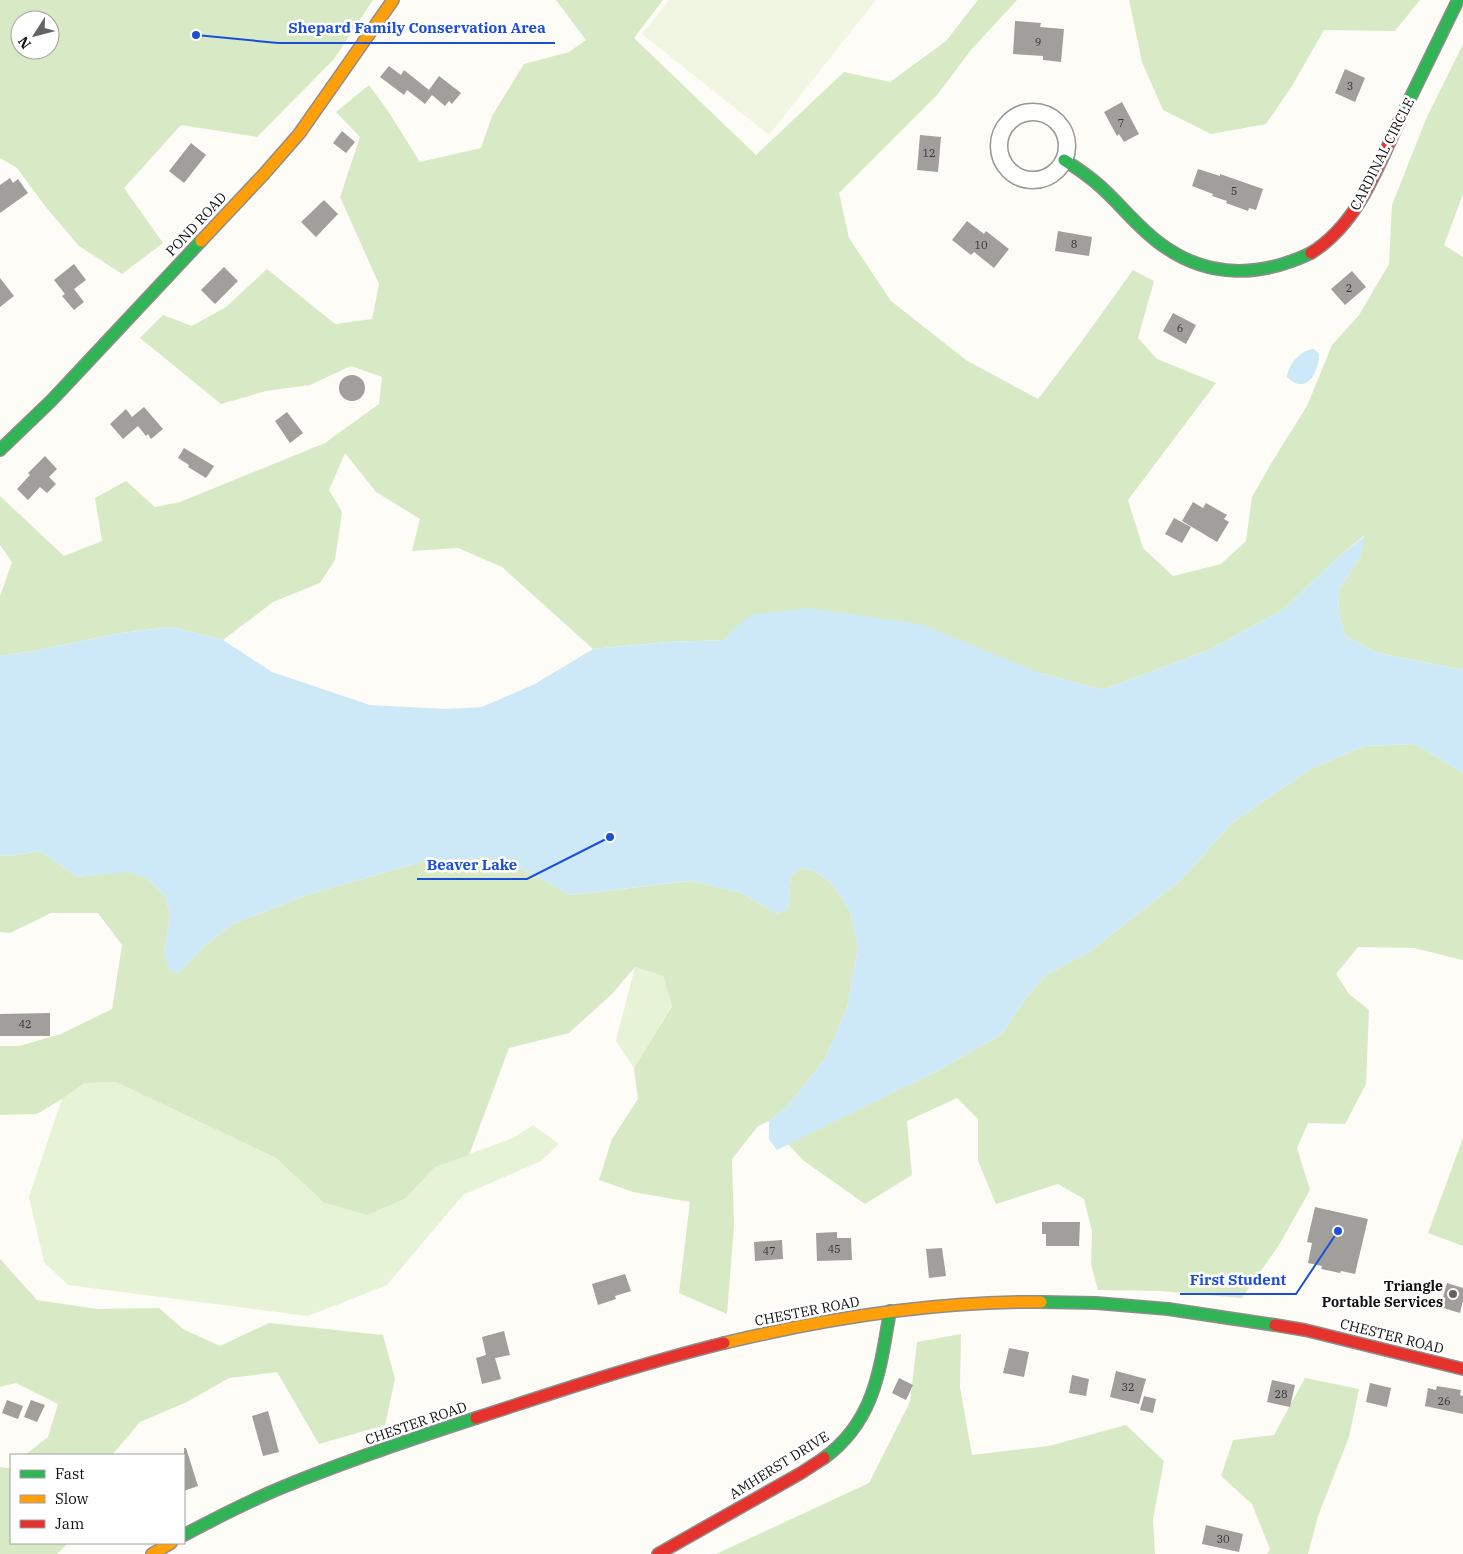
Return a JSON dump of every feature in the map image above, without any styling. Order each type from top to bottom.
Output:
[{"type":"street","name":"POND ROAD","points":[[0,450],[52,400],[264,174],[299,134],[393,0]]},
{"type":"street","name":"CARDINAL CIRCLE","points":[[1064,160],[1083,172],[1101,187],[1162,245],[1191,263],[1234,272],[1274,267],[1293,261],[1312,252],[1330,239],[1346,223],[1360,202],[1458,0]]},
{"type":"street","points":[[1034,112],[1047,115],[1057,122],[1065,134],[1067,147],[1064,160],[1057,170],[1047,178],[1034,181],[1022,179],[1006,168],[1000,157],[998,144],[1001,132],[1009,121],[1020,114],[1034,112]]},
{"type":"street","name":"CHESTER ROAD","points":[[185,1534],[283,1487],[412,1439],[577,1385],[680,1354],[749,1337],[829,1320],[890,1311],[957,1305],[1027,1302],[1096,1302],[1168,1309],[1305,1330],[1463,1369]]},
{"type":"street","name":"AMHERST DRIVE","points":[[658,1554],[806,1470],[835,1450],[847,1438],[857,1426],[872,1398],[890,1311]]},
{"type":"street","points":[[152,1554],[169,1544]]},
{"type":"green space","points":[[0,0],[373,0],[334,59],[257,137],[181,125],[124,188],[163,243],[122,274],[79,246],[45,206],[17,168],[0,158]]},
{"type":"green space","points":[[556,0],[663,0],[634,38],[756,155],[844,72],[890,82],[946,41],[978,0],[1017,0],[971,50],[937,95],[839,193],[849,238],[891,301],[966,360],[1038,399],[1133,270],[1154,281],[1138,338],[1157,359],[1216,383],[1128,500],[1143,548],[1173,576],[1221,564],[1246,541],[1252,497],[1307,406],[1332,345],[1359,315],[1389,264],[1392,205],[1426,119],[1463,44],[1463,194],[1444,245],[1463,257],[1463,670],[1378,653],[1346,636],[1339,615],[1338,591],[1360,558],[1364,536],[1335,560],[1284,609],[1211,649],[1103,690],[1040,673],[732,630],[725,640],[668,642],[593,649],[502,567],[458,548],[412,551],[420,519],[376,492],[345,453],[329,490],[342,512],[335,560],[320,583],[273,602],[223,640],[171,627],[121,633],[0,656],[0,596],[12,562],[0,545],[0,496],[64,556],[102,541],[95,498],[126,481],[155,507],[180,502],[325,443],[379,404],[382,377],[351,366],[310,385],[266,391],[221,404],[140,338],[163,315],[192,326],[226,307],[267,269],[335,324],[372,319],[379,284],[340,197],[360,137],[336,112],[369,85],[420,162],[481,148],[492,116],[524,64],[569,52],[586,40]]},
{"type":"green space","points":[[669,0],[876,0],[769,135],[642,34]]},
{"type":"green space","points":[[1129,0],[1420,0],[1395,31],[1324,30],[1292,86],[1266,124],[1211,134],[1163,110],[1142,62]]},
{"type":"green space","points":[[1415,744],[1463,773],[1463,960],[1414,948],[1358,947],[1336,974],[1349,994],[1369,1010],[1366,1084],[1345,1124],[1308,1123],[1297,1148],[1310,1190],[1279,1245],[1242,1298],[1161,1291],[1098,1290],[1091,1264],[1092,1231],[1084,1199],[1058,1184],[996,1204],[978,1161],[978,1119],[957,1098],[907,1121],[912,1175],[865,1204],[804,1161],[788,1144],[937,1071],[1002,1034],[1025,999],[1047,974],[1088,953],[1181,880],[1232,823],[1309,770],[1364,746]]},
{"type":"green space","points":[[40,851],[77,877],[126,871],[147,878],[165,896],[170,917],[164,952],[178,974],[202,948],[233,924],[310,894],[421,862],[490,857],[531,873],[570,895],[690,881],[739,892],[777,914],[788,909],[791,875],[801,868],[815,871],[833,885],[850,911],[858,947],[847,1008],[825,1059],[787,1107],[769,1121],[758,1126],[732,1159],[734,1225],[727,1314],[679,1293],[690,1202],[633,1192],[599,1180],[612,1139],[638,1099],[634,1068],[672,1006],[663,976],[635,967],[612,994],[569,1033],[509,1048],[469,1155],[435,1167],[406,1198],[367,1215],[323,1202],[276,1158],[116,1082],[85,1083],[37,1114],[0,1115],[0,1046],[19,1046],[61,1034],[112,1009],[122,945],[98,913],[51,913],[10,933],[0,932],[0,855],[11,856]]},
{"type":"green space","points":[[635,967],[663,976],[672,1005],[634,1068],[616,1041]]},
{"type":"green space","points":[[116,1082],[276,1158],[323,1202],[406,1198],[435,1167],[513,1138],[533,1125],[559,1144],[541,1161],[463,1195],[387,1285],[308,1316],[68,1285],[44,1262],[29,1197],[62,1099],[85,1083]]},
{"type":"green space","points":[[1463,1138],[1463,1246],[1428,1233]]},
{"type":"green space","points":[[0,1259],[37,1300],[97,1309],[159,1308],[183,1329],[220,1346],[269,1323],[383,1335],[395,1379],[385,1425],[319,1444],[277,1372],[229,1378],[187,1402],[140,1422],[113,1454],[26,1454],[48,1437],[58,1404],[16,1383],[0,1387]]},
{"type":"green space","points":[[961,1334],[960,1387],[972,1455],[1049,1446],[1126,1425],[1164,1461],[1153,1519],[1155,1554],[716,1554],[869,1483],[910,1402],[917,1342]]},
{"type":"green space","points":[[1305,1378],[1359,1389],[1349,1437],[1318,1516],[1308,1554],[1267,1554],[1270,1549],[1252,1504],[1221,1476],[1233,1440],[1274,1435]]},
{"type":"green space","points":[[0,1467],[10,1468],[10,1544],[67,1544],[57,1554],[0,1554]]},
{"type":"water","points":[[1314,349],[1319,354],[1317,368],[1310,380],[1300,384],[1287,377],[1290,367],[1296,358]]},
{"type":"water","points":[[1365,536],[1360,558],[1338,591],[1339,615],[1346,636],[1378,653],[1463,670],[1463,773],[1415,744],[1364,746],[1309,770],[1232,823],[1181,880],[1088,953],[1047,974],[1025,999],[1002,1034],[937,1071],[777,1150],[769,1139],[769,1121],[787,1107],[825,1059],[847,1008],[858,947],[850,911],[833,885],[815,871],[801,868],[791,875],[788,909],[777,914],[739,892],[690,881],[570,895],[531,873],[490,857],[421,862],[310,894],[233,924],[202,948],[178,974],[168,969],[164,952],[170,917],[165,896],[147,878],[126,872],[77,877],[40,851],[11,856],[0,855],[0,656],[121,633],[171,627],[223,640],[272,672],[370,705],[447,709],[482,707],[535,684],[593,649],[668,642],[725,640],[732,630],[751,615],[809,608],[920,624],[1040,673],[1103,690],[1211,649],[1284,609],[1335,560]]},
{"type":"building","points":[[1015,21],[1041,23],[1040,27],[1064,29],[1061,62],[1043,60],[1043,56],[1013,54]]},
{"type":"building","points":[[389,66],[401,75],[404,70],[429,90],[439,76],[461,93],[452,104],[449,101],[445,106],[432,95],[425,104],[407,90],[404,95],[380,77]]},
{"type":"building","points":[[1345,69],[1365,78],[1355,102],[1335,93]]},
{"type":"building","points":[[1122,102],[1139,134],[1124,142],[1119,134],[1117,136],[1104,112]]},
{"type":"building","points":[[342,131],[355,142],[346,153],[333,143]]},
{"type":"building","points":[[920,135],[941,137],[938,172],[917,170]]},
{"type":"building","points":[[191,143],[206,155],[184,183],[169,171]]},
{"type":"building","points":[[1198,169],[1220,176],[1220,174],[1263,189],[1256,210],[1249,208],[1248,211],[1226,203],[1227,201],[1192,186]]},
{"type":"building","points":[[10,178],[13,183],[18,179],[28,193],[0,213],[0,185]]},
{"type":"building","points":[[324,200],[338,214],[316,237],[301,222]]},
{"type":"building","points":[[967,221],[984,234],[986,231],[1009,249],[994,268],[974,252],[971,255],[952,240]]},
{"type":"building","points":[[1058,231],[1092,237],[1089,256],[1055,251]]},
{"type":"building","points":[[74,264],[86,280],[74,289],[84,302],[74,310],[62,296],[65,294],[54,280]]},
{"type":"building","points":[[224,267],[238,281],[215,304],[201,290]]},
{"type":"building","points":[[1352,271],[1366,287],[1345,305],[1331,289]]},
{"type":"building","points":[[0,278],[14,296],[0,307]]},
{"type":"building","points":[[1173,313],[1196,325],[1186,344],[1163,331]]},
{"type":"building","points":[[352,375],[362,378],[365,388],[362,398],[352,401],[342,398],[339,388],[342,378]]},
{"type":"building","points":[[144,407],[163,429],[151,439],[138,426],[123,439],[110,424],[126,409],[132,417]]},
{"type":"building","points":[[287,412],[303,433],[290,443],[275,421]]},
{"type":"building","points":[[184,448],[214,466],[206,478],[188,467],[189,465],[178,458]]},
{"type":"building","points":[[45,456],[57,469],[49,477],[56,484],[47,493],[40,487],[28,500],[17,489],[30,475],[28,473]]},
{"type":"building","points":[[1193,502],[1203,508],[1206,503],[1227,515],[1224,519],[1229,522],[1217,542],[1182,521]]},
{"type":"building","points":[[1174,518],[1191,527],[1182,543],[1165,534]]},
{"type":"building","points":[[50,1013],[50,1036],[0,1036],[0,1014]]},
{"type":"building","points":[[1315,1207],[1368,1219],[1355,1274],[1321,1269],[1322,1266],[1308,1263],[1312,1243],[1307,1242]]},
{"type":"building","points":[[1042,1222],[1080,1222],[1079,1246],[1046,1246],[1046,1234],[1042,1234]]},
{"type":"building","points":[[837,1232],[837,1238],[851,1238],[852,1260],[817,1261],[816,1233]]},
{"type":"building","points":[[782,1240],[783,1259],[755,1261],[754,1242]]},
{"type":"building","points":[[942,1248],[946,1276],[929,1278],[926,1249]]},
{"type":"building","points":[[625,1274],[631,1291],[615,1296],[616,1299],[598,1305],[592,1284]]},
{"type":"building","name":"Triangle Portable Services","points":[[1447,1283],[1463,1288],[1463,1301],[1460,1313],[1440,1307]]},
{"type":"building","points":[[504,1331],[510,1355],[495,1358],[501,1379],[482,1384],[476,1358],[486,1355],[482,1337]]},
{"type":"building","points":[[1009,1348],[1029,1352],[1024,1377],[1003,1373]]},
{"type":"building","points":[[1116,1371],[1146,1379],[1139,1404],[1110,1397]]},
{"type":"building","points":[[1072,1375],[1089,1379],[1086,1396],[1069,1393]]},
{"type":"building","points":[[899,1378],[913,1385],[906,1400],[892,1393]]},
{"type":"building","points":[[1272,1380],[1295,1385],[1290,1407],[1267,1402]]},
{"type":"building","points":[[1370,1383],[1391,1388],[1387,1407],[1366,1402]]},
{"type":"building","points":[[1437,1386],[1461,1390],[1463,1414],[1425,1406],[1428,1388],[1436,1390]]},
{"type":"building","points":[[1144,1396],[1156,1399],[1153,1413],[1140,1410]]},
{"type":"building","points":[[7,1400],[23,1406],[18,1419],[2,1413]]},
{"type":"building","points":[[31,1400],[45,1405],[37,1422],[24,1417]]},
{"type":"building","points":[[268,1411],[279,1452],[263,1456],[252,1416]]},
{"type":"building","points":[[184,1448],[186,1448],[198,1486],[185,1491],[185,1454]]},
{"type":"building","points":[[1206,1525],[1243,1534],[1239,1552],[1202,1544]]},
{"type":"traffic: fast","points":[[1401,117],[1458,0]]},
{"type":"traffic: fast","points":[[1064,160],[1097,183],[1154,239],[1180,256],[1198,264],[1235,271],[1254,270],[1273,267],[1311,253]]},
{"type":"traffic: fast","points":[[0,450],[52,400],[201,241]]},
{"type":"traffic: fast","points":[[1041,1302],[1096,1303],[1168,1309],[1275,1325]]},
{"type":"traffic: fast","points":[[824,1458],[841,1443],[865,1411],[878,1373],[890,1311]]},
{"type":"traffic: fast","points":[[185,1534],[270,1492],[307,1477],[476,1418]]},
{"type":"traffic: slow","points":[[201,241],[299,134],[393,0]]},
{"type":"traffic: slow","points":[[724,1343],[802,1326],[881,1313],[961,1304],[1041,1302]]},
{"type":"traffic: slow","points":[[152,1554],[169,1544]]},
{"type":"traffic: jam","points":[[1311,253],[1328,241],[1355,210],[1375,174],[1401,117]]},
{"type":"traffic: jam","points":[[1275,1325],[1305,1330],[1463,1369]]},
{"type":"traffic: jam","points":[[476,1418],[630,1369],[724,1343]]},
{"type":"traffic: jam","points":[[658,1554],[824,1458]]},
{"type":"place","name":"Shepard Family Conservation Area","points":[[196,35]]},
{"type":"place","name":"Beaver Lake","points":[[610,837]]},
{"type":"place","name":"First Student","points":[[1338,1231]]},
{"type":"place","name":"Triangle Portable Services","points":[[1453,1294]]}]
